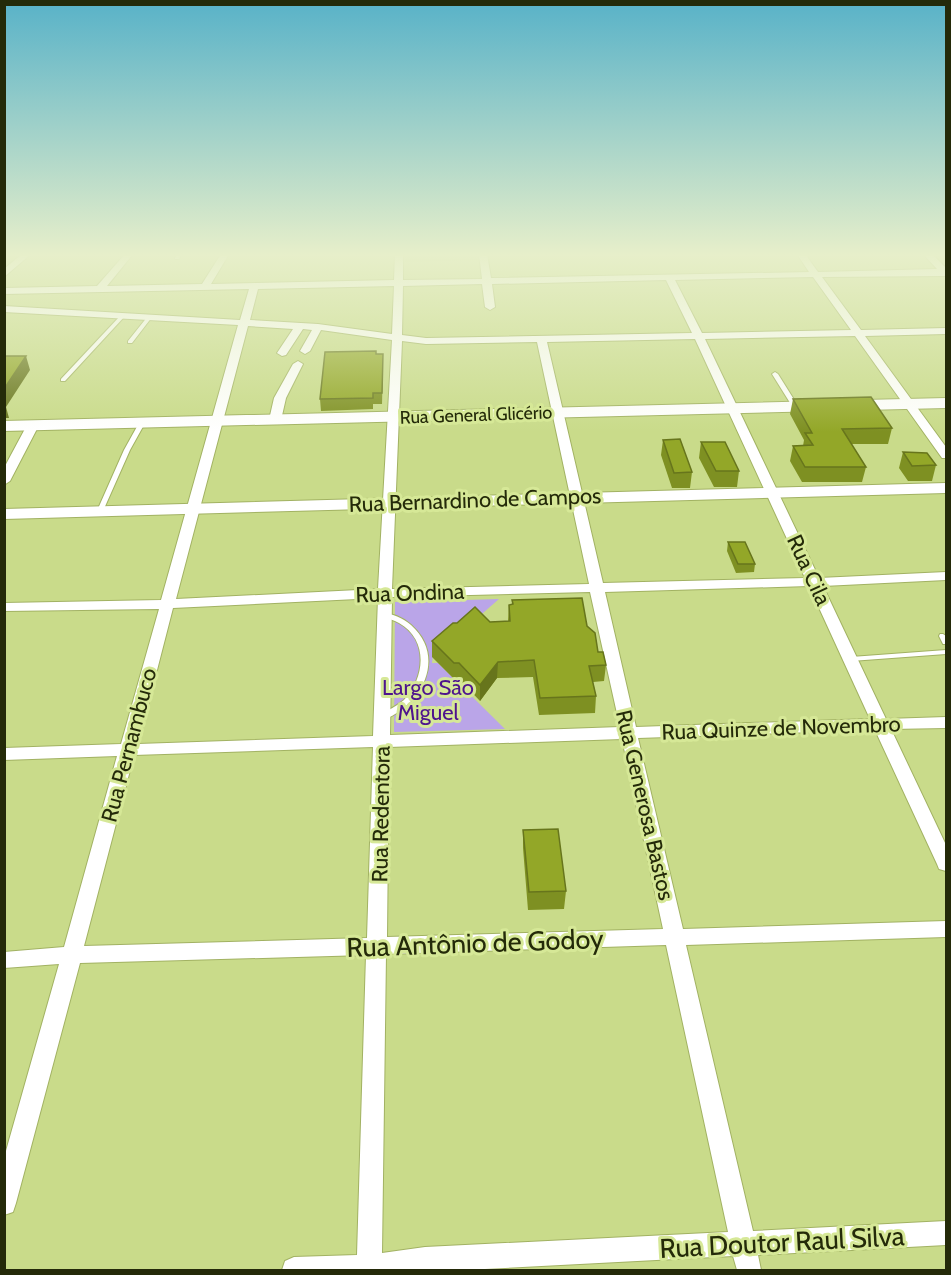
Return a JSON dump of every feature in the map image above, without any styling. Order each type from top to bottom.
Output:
[{"type":"street","points":[[80,314],[318,327],[426,341],[946,331]]},
{"type":"street","name":"Rua Pernambuco","points":[[4,1203],[246,314]]},
{"type":"street","name":"Rua Redentora","points":[[369,1267],[384,615],[391,502],[397,314]]},
{"type":"street","name":"Rua Cila","points":[[687,314],[946,864]]},
{"type":"street","points":[[845,314],[946,455]]},
{"type":"street","points":[[282,353],[300,326]]},
{"type":"street","points":[[305,351],[318,327]]},
{"type":"street","name":"Rua Generosa Bastos","points":[[541,339],[749,1270]]},
{"type":"street","points":[[275,420],[280,398],[298,364]]},
{"type":"street","name":"Rua General Glicério","points":[[4,426],[946,403]]},
{"type":"street","points":[[4,481],[33,425]]},
{"type":"street","name":"Rua Bernardino de Campos","points":[[4,514],[772,491],[946,488]]},
{"type":"street","name":"Rua Ondina","points":[[4,607],[168,604],[385,593],[815,582],[946,576]]},
{"type":"street","name":"Rua Quinze de Novembro","points":[[4,754],[946,722]]},
{"type":"street","name":"Rua Antônio de Godoy","points":[[4,960],[72,955],[946,929]]},
{"type":"street","name":"Rua Doutor Raul Silva","points":[[294,1270],[425,1265],[946,1233]]},
{"type":"lane","points":[[63,380],[123,316]]},
{"type":"lane","points":[[130,342],[150,317]]},
{"type":"lane","points":[[775,374],[795,406]]},
{"type":"lane","points":[[100,511],[127,450],[142,423]]},
{"type":"lane","points":[[383,717],[406,701],[413,693],[426,668],[427,659],[424,645],[414,631],[404,622],[384,615]]},
{"type":"lane","points":[[851,659],[946,652]]},
{"type":"green space","name":"Largo São Miguel","points":[[499,599],[436,654],[433,654],[432,663],[438,663],[505,729],[394,732],[395,602]]},
{"type":"building","points":[[376,351],[376,354],[383,354],[382,393],[373,393],[373,398],[320,399],[325,352]]},
{"type":"building","points":[[4,356],[26,356],[4,389]]},
{"type":"building","points":[[871,397],[892,428],[842,429],[866,467],[805,467],[793,446],[813,445],[805,433],[812,433],[793,399]]},
{"type":"building","points":[[680,439],[692,472],[674,473],[663,440]]},
{"type":"building","points":[[701,442],[725,442],[739,471],[716,471]]},
{"type":"building","points":[[903,452],[927,453],[936,465],[912,466]]},
{"type":"building","points":[[728,542],[745,542],[755,564],[738,564]]},
{"type":"building","points":[[582,598],[587,626],[595,633],[598,652],[603,652],[606,665],[589,666],[596,696],[540,698],[534,660],[498,662],[480,685],[459,663],[454,663],[432,641],[475,607],[490,622],[510,621],[509,605],[513,604],[512,600]]},
{"type":"building","points":[[558,829],[566,891],[529,892],[523,830]]}]
